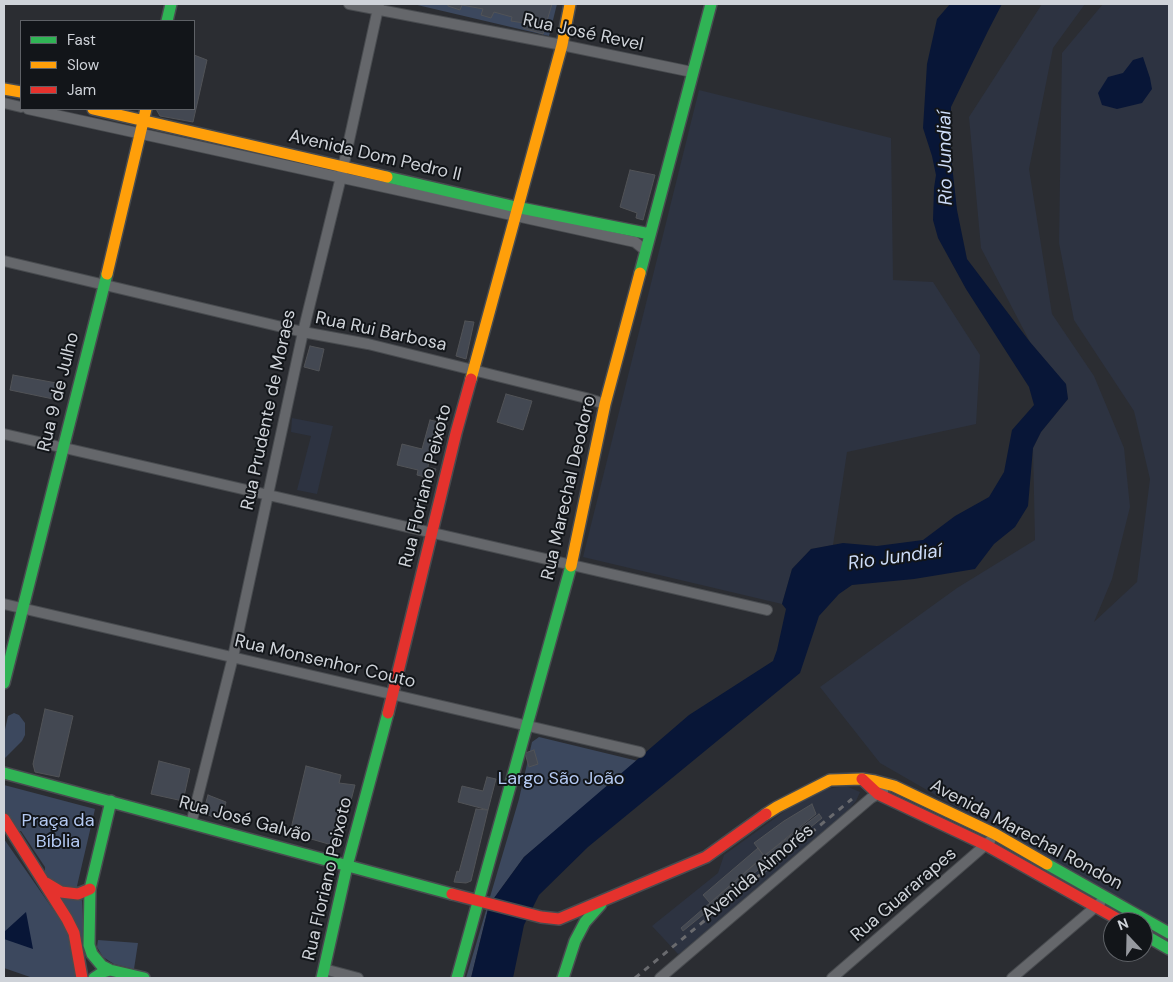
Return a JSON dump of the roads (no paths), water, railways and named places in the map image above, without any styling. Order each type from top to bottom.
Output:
[{"type":"main road","points":[[166,20],[171,4]]},
{"type":"main road","name":"Rua Floriano Peixoto","points":[[323,974],[348,866],[393,694],[456,433],[562,45],[570,4]]},
{"type":"main road","name":"Rua Marechal Deodoro","points":[[457,978],[481,902],[526,725],[571,565],[605,404],[711,4]]},
{"type":"main road","points":[[4,88],[20,92]]},
{"type":"main road","name":"Avenida Dom Pedro II","points":[[103,110],[145,114],[342,172],[516,211],[650,234]]},
{"type":"main road","name":"Rua 9 de Julho","points":[[4,683],[104,286],[145,114]]},
{"type":"main road","name":"Rua José Galvão","points":[[4,773],[481,902]]},
{"type":"main road","name":"Avenida Marechal Rondon","points":[[481,902],[541,917],[559,918],[706,857],[777,807],[812,788],[830,780],[862,779],[894,786],[995,834],[1169,933]]},
{"type":"main road","name":"Avenida Marechal Rondon","points":[[862,779],[878,794],[986,845],[1105,912]]},
{"type":"main road","points":[[111,802],[90,889],[89,945],[96,961],[110,970],[144,978]]},
{"type":"main road","points":[[4,819],[67,918],[74,933],[82,978]]},
{"type":"main road","points":[[45,883],[61,892],[78,894],[90,889]]},
{"type":"main road","points":[[563,978],[575,941],[585,922],[605,900]]},
{"type":"main road","points":[[559,918],[567,925],[575,941]]},
{"type":"main road","points":[[1153,940],[1169,949]]},
{"type":"main road","points":[[94,978],[102,972],[110,970]]},
{"type":"street","name":"Rua José Revel","points":[[349,4],[378,7],[692,72]]},
{"type":"street","name":"Rua Prudente de Moraes","points":[[191,824],[233,657],[302,332],[342,172],[378,7]]},
{"type":"street","points":[[4,104],[20,107]]},
{"type":"street","points":[[33,110],[342,172]]},
{"type":"street","points":[[516,211],[635,242],[646,250]]},
{"type":"street","name":"Rua Rui Barbosa","points":[[4,261],[104,286],[159,296],[302,332],[368,344],[605,404]]},
{"type":"street","points":[[4,434],[767,610]]},
{"type":"street","name":"Rua Monsenhor Couto","points":[[4,604],[640,752]]},
{"type":"street","name":"Avenida Aimorés","points":[[660,978],[878,794],[894,786]]},
{"type":"street","name":"Rua Guararapes","points":[[832,978],[986,845],[995,834]]},
{"type":"street","points":[[1012,978],[1106,897]]},
{"type":"street","points":[[323,974],[358,978]]},
{"type":"water","name":"Rio Jundiaí","points":[[950,4],[1002,4],[951,107],[951,156],[957,210],[967,259],[1030,342],[1066,384],[1068,399],[1041,432],[1033,448],[1028,506],[1015,527],[994,544],[975,569],[914,579],[852,585],[839,594],[819,616],[800,673],[588,847],[539,895],[524,925],[513,978],[471,978],[489,905],[524,857],[689,715],[773,661],[786,609],[782,604],[792,569],[811,549],[843,543],[877,546],[923,540],[955,516],[989,497],[1004,472],[1012,430],[1034,405],[1029,387],[966,289],[938,238],[933,220],[936,175],[923,128],[927,64],[937,19]]},
{"type":"water","points":[[1143,57],[1152,89],[1142,103],[1117,109],[1102,105],[1098,93],[1108,77],[1123,73],[1133,60]]},
{"type":"water","points":[[26,912],[33,949],[4,939],[4,932]]},
{"type":"railway","points":[[635,978],[852,799]]},
{"type":"park label","name":"Largo São João","points":[[561,779]]},
{"type":"park label","name":"Praça da Bíblia","points":[[58,831]]}]
